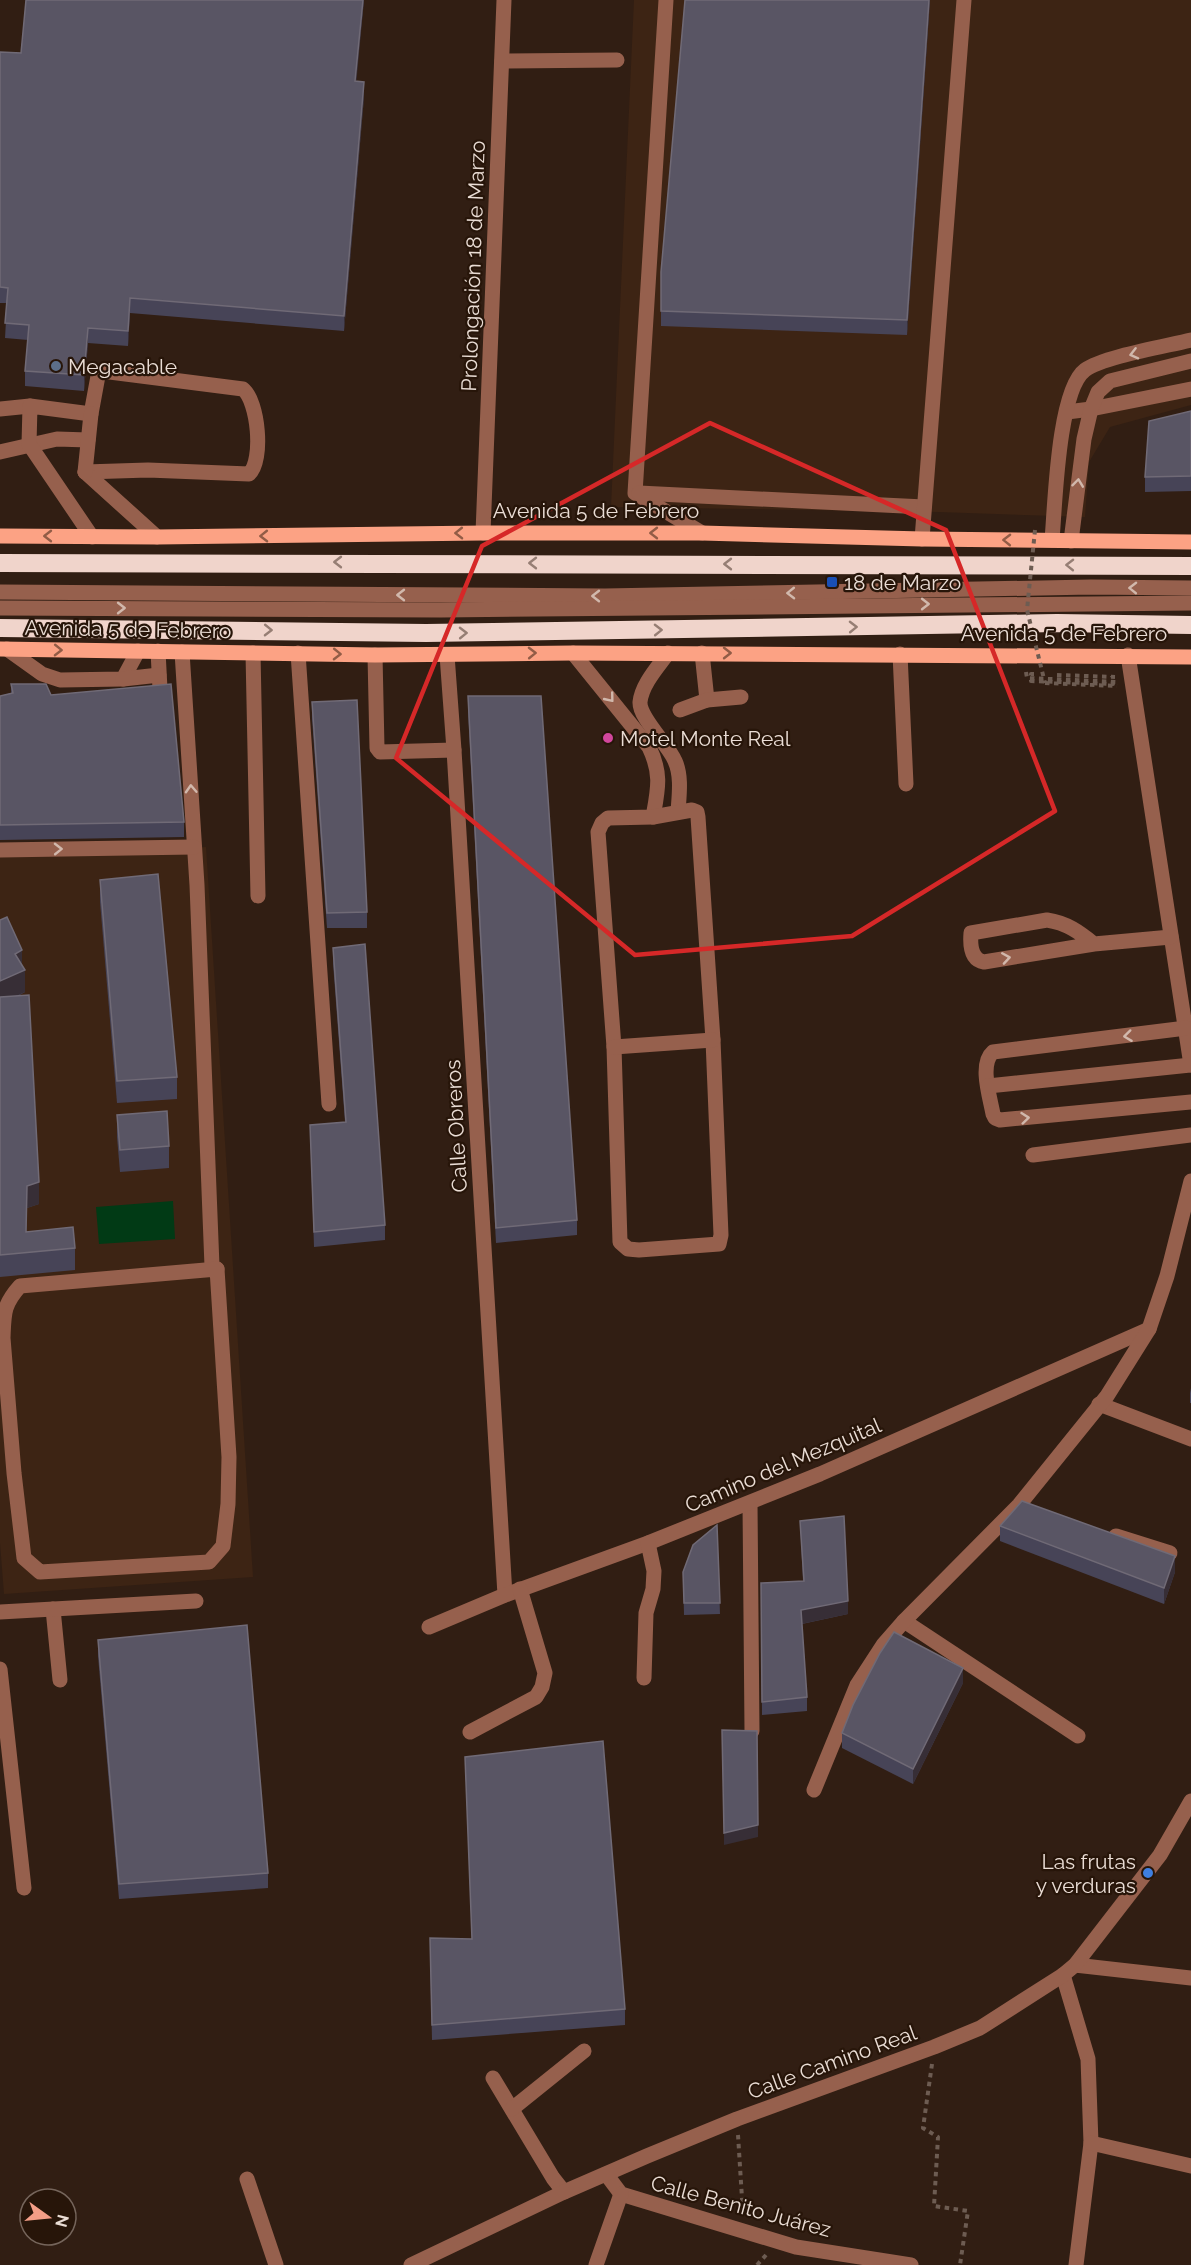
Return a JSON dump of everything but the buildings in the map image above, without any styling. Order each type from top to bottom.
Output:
[{"type":"highway","points":[[0,563],[1191,566]]},
{"type":"highway","name":"Avenida 5 de Febrero","points":[[0,628],[426,633],[1057,623],[1191,625]]},
{"type":"main road","name":"Avenida 5 de Febrero","points":[[0,536],[702,533],[922,539],[1191,542]]},
{"type":"main road","name":"Avenida 5 de Febrero","points":[[4,649],[375,655],[573,652],[1191,657]]},
{"type":"street","name":"Prolongación 18 de Marzo","points":[[483,533],[504,0]]},
{"type":"street","points":[[635,493],[666,0]]},
{"type":"street","points":[[922,539],[964,0]]},
{"type":"street","points":[[502,61],[617,60]]},
{"type":"street","points":[[1052,540],[1061,437],[1073,387],[1083,371],[1098,363],[1191,340]]},
{"type":"street","points":[[1071,541],[1084,439],[1090,409],[1098,392],[1110,381],[1191,361]]},
{"type":"street","points":[[102,371],[243,389],[251,397],[258,432],[256,463],[249,474],[148,470],[85,472],[91,414],[98,376],[102,371]]},
{"type":"street","points":[[1067,412],[1191,389]]},
{"type":"street","points":[[30,406],[29,444],[92,537]]},
{"type":"street","points":[[0,409],[30,406],[91,414]]},
{"type":"street","points":[[0,452],[57,439],[88,440]]},
{"type":"street","points":[[85,472],[157,537]]},
{"type":"street","points":[[635,493],[924,507]]},
{"type":"street","points":[[635,493],[702,533]]},
{"type":"street","points":[[0,592],[604,596],[1091,587],[1191,588]]},
{"type":"street","points":[[0,608],[441,610],[1191,603]]},
{"type":"street","points":[[4,649],[42,674],[60,680],[123,679],[160,682],[158,651]]},
{"type":"street","points":[[123,679],[138,651]]},
{"type":"street","points":[[182,652],[194,847],[212,1266],[217,1269]]},
{"type":"street","points":[[573,652],[650,747],[657,763],[658,774],[653,817]]},
{"type":"street","points":[[253,653],[258,896]]},
{"type":"street","points":[[298,653],[328,1104]]},
{"type":"street","points":[[668,653],[645,688],[640,702],[642,714],[667,744],[677,763],[678,812]]},
{"type":"street","points":[[702,653],[707,700]]},
{"type":"street","points":[[900,654],[906,784]]},
{"type":"street","points":[[375,655],[377,748],[380,752],[454,750]]},
{"type":"street","name":"Calle Obreros","points":[[447,655],[505,1594]]},
{"type":"street","points":[[988,1086],[1191,1065],[1128,655]]},
{"type":"street","points":[[680,710],[707,700],[741,697]]},
{"type":"street","points":[[692,810],[697,812],[698,817],[713,1040],[721,1235],[719,1244],[628,1249],[620,1242],[614,1047],[598,832],[602,823],[608,818],[653,817],[678,812],[692,810]]},
{"type":"street","points":[[0,850],[194,847]]},
{"type":"street","points":[[1094,944],[1073,927],[1047,920],[971,933],[974,958],[984,962],[1094,944],[1171,937]]},
{"type":"street","points":[[1186,1028],[993,1052],[988,1056],[986,1069],[993,1114],[1000,1120],[1191,1102]]},
{"type":"street","points":[[614,1047],[713,1040]]},
{"type":"street","points":[[1033,1155],[1191,1135]]},
{"type":"street","points":[[814,1790],[857,1685],[883,1645],[904,1621],[1024,1507],[1107,1396],[1149,1329],[1167,1276],[1191,1180]]},
{"type":"street","points":[[217,1269],[229,1457],[228,1504],[223,1546],[209,1562],[40,1572],[24,1558],[18,1517],[3,1338],[4,1313],[9,1299],[20,1286],[217,1269]]},
{"type":"street","name":"Camino del Mezquital","points":[[429,1627],[505,1594],[648,1543],[750,1503],[1149,1329]]},
{"type":"street","points":[[1099,1404],[1191,1440]]},
{"type":"street","points":[[750,1503],[752,1731]]},
{"type":"street","points":[[1105,1533],[1170,1553]]},
{"type":"street","points":[[644,1678],[646,1612],[653,1589],[654,1571],[648,1543]]},
{"type":"street","points":[[470,1732],[536,1696],[542,1687],[545,1673],[520,1589]]},
{"type":"street","points":[[0,1612],[196,1601]]},
{"type":"street","points":[[53,1609],[60,1680]]},
{"type":"street","points":[[904,1621],[1078,1737]]},
{"type":"street","points":[[0,1669],[24,1888]]},
{"type":"street","name":"Calle Camino Real","points":[[411,2265],[564,2192],[737,2119],[980,2028],[1069,1970],[1160,1855],[1191,1801]]},
{"type":"street","points":[[1076,2265],[1091,2143],[1088,2059],[1069,1970],[1191,1978]]},
{"type":"street","points":[[512,2109],[584,2051]]},
{"type":"street","points":[[494,2078],[553,2178],[564,2192]]},
{"type":"street","points":[[1091,2143],[1191,2166]]},
{"type":"street","name":"Calle Benito Juárez","points":[[606,2174],[621,2194],[796,2247],[912,2265]]},
{"type":"street","points":[[247,2179],[276,2265]]},
{"type":"street","points":[[596,2265],[621,2194]]},
{"type":"path","points":[[1035,530],[1027,610],[1045,683],[1117,687],[1116,676],[1105,676],[1084,676],[1041,674],[1031,674],[1031,681],[1113,684],[1113,678],[1112,672],[1058,669]]},
{"type":"path","points":[[1048,669],[1026,668],[1027,678],[1131,683]]},
{"type":"path","points":[[930,2080],[923,2128],[938,2137],[938,2166],[933,2206],[968,2211],[960,2265]]},
{"type":"path","points":[[737,2119],[744,2230]]},
{"type":"highlighted area","points":[[710,423],[946,530],[1055,811],[852,936],[635,955],[396,758],[482,546]]},
{"type":"shaded area","points":[[634,0],[1191,0],[1191,405],[1110,427],[1089,462],[1085,517],[938,512],[611,507]]},
{"type":"shaded area","points":[[206,847],[253,1577],[4,1594],[0,1543],[0,855]]},
{"type":"green space","points":[[173,1201],[175,1239],[99,1244],[96,1207]]},
{"type":"place","name":"Megacable","points":[[56,366]]},
{"type":"place","name":"18 de Marzo","points":[[832,582]]},
{"type":"place","name":"Motel Monte Real","points":[[608,738]]},
{"type":"place","name":"Las frutas y verduras","points":[[1148,1873]]}]
